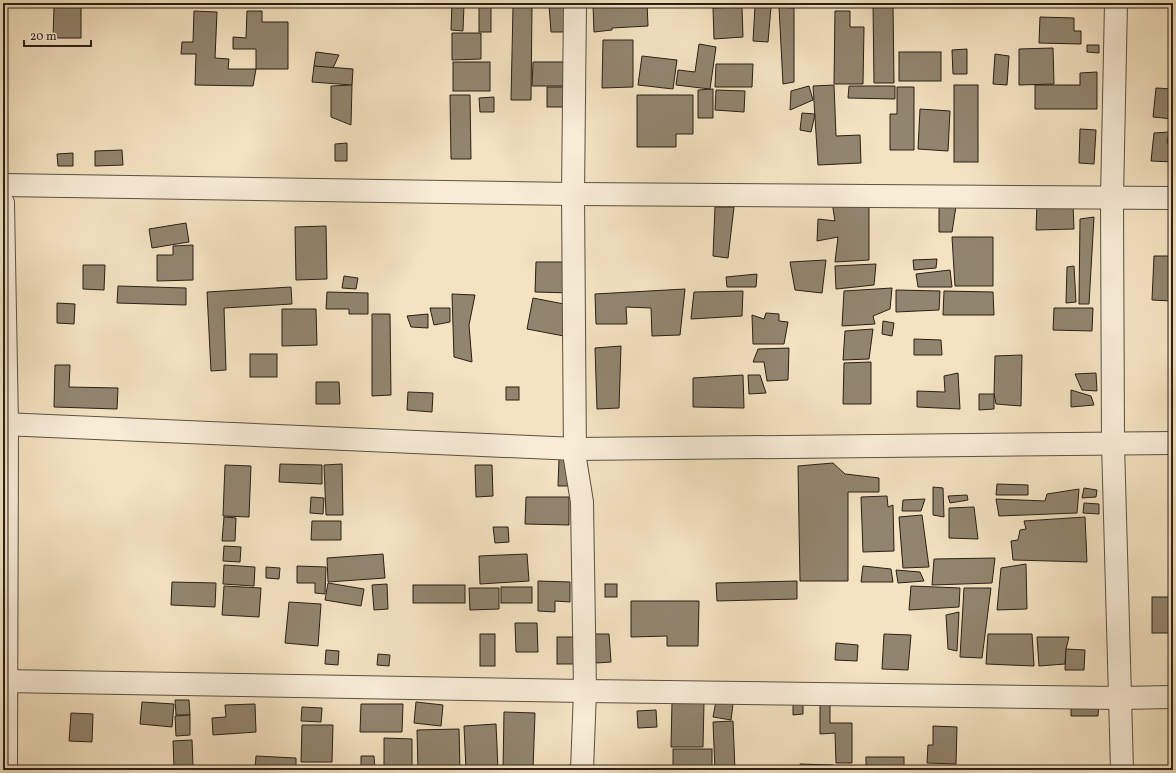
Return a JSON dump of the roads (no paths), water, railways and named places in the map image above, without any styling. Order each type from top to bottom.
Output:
[{"type":"street","points":[[575,3],[573,194],[576,460],[582,502],[585,691],[582,770]]},
{"type":"street","points":[[1116,3],[1112,198],[1113,444],[1122,770]]},
{"type":"street","points":[[3,184],[573,194],[1173,198]]},
{"type":"street","points":[[3,203],[6,770]]},
{"type":"street","points":[[5,424],[576,449],[1173,443]]},
{"type":"street","points":[[5,681],[585,691],[1120,698],[1173,697]]}]
